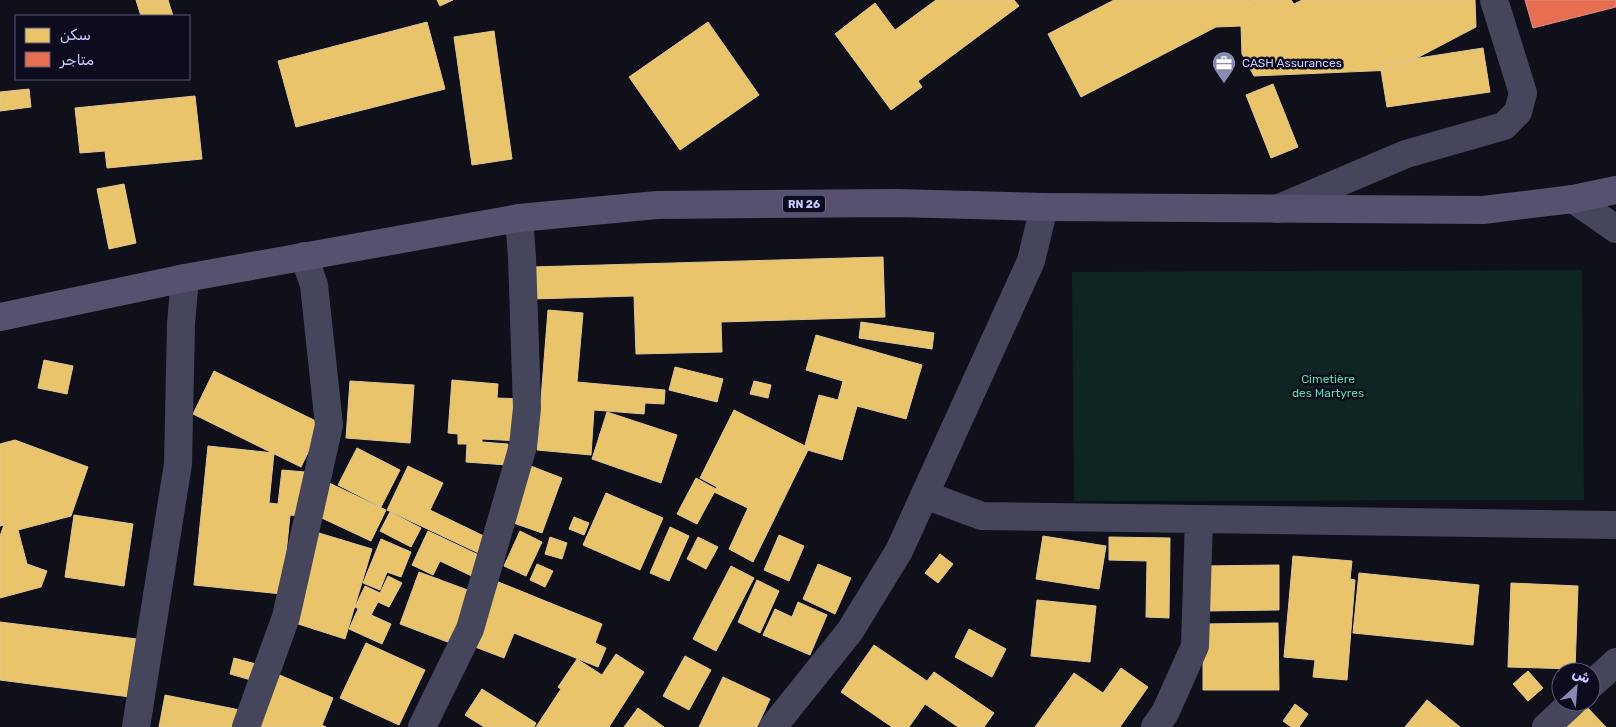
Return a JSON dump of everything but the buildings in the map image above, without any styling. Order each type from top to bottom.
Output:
[{"type":"main road","name":"RN 26","points":[[0,317],[184,278],[519,218],[657,205],[896,203],[1044,207],[1483,210],[1573,199],[1616,190]]},
{"type":"street","points":[[1277,209],[1406,154],[1504,126],[1518,112],[1523,93],[1494,0]]},
{"type":"street","points":[[1573,199],[1616,229]]},
{"type":"street","points":[[773,727],[850,631],[900,551],[1031,260],[1044,207]]},
{"type":"street","points":[[422,727],[470,629],[523,446],[527,408],[519,218]]},
{"type":"street","points":[[246,727],[286,617],[329,425],[314,285],[304,256]]},
{"type":"street","points":[[136,727],[178,464],[180,324],[184,278]]},
{"type":"street","points":[[925,495],[982,516],[1616,525]]},
{"type":"street","points":[[1155,727],[1165,713],[1195,646],[1199,519]]},
{"type":"street","points":[[1601,676],[1616,662]]},
{"type":"street","points":[[1546,727],[1562,712]]},
{"type":"green space","name":"Cimetière des Martyres","points":[[1582,270],[1584,500],[1074,501],[1072,272]]},
{"type":"place","name":"CASH Assurances","points":[[1224,84]]}]
